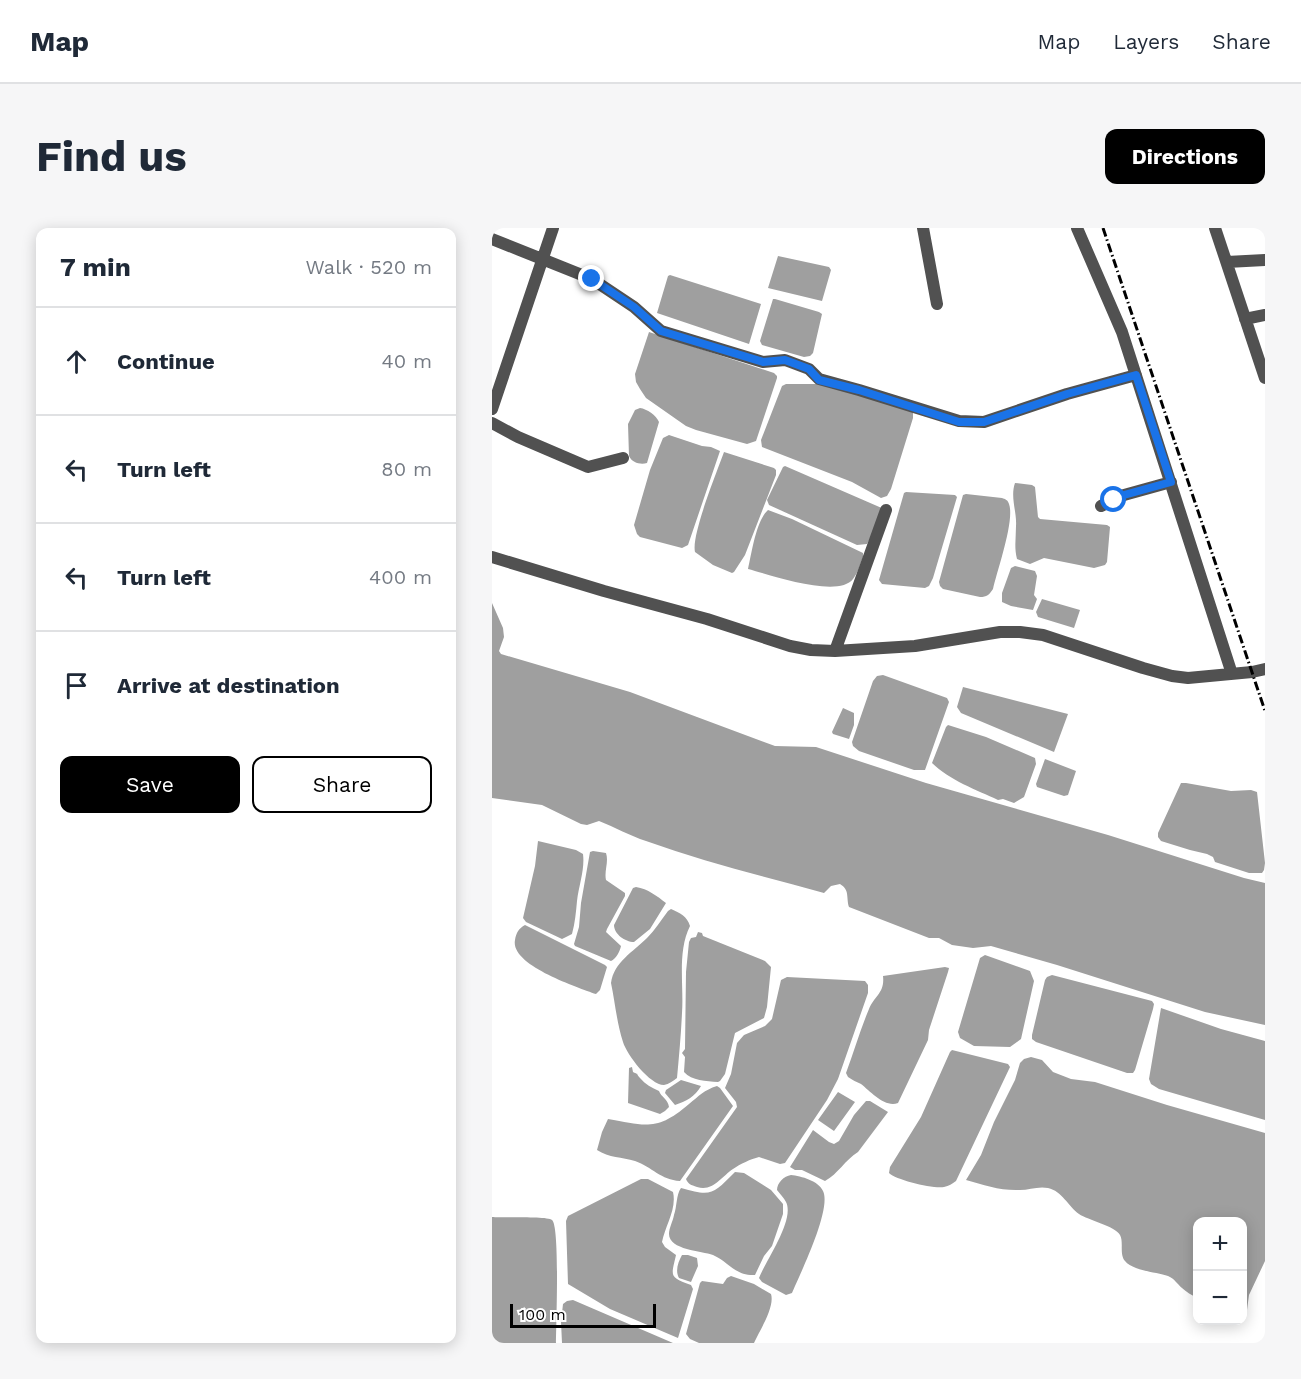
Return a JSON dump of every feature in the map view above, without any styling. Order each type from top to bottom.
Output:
[{"type":"street","points":[[492,409],[553,228]]},
{"type":"street","points":[[923,228],[937,304]]},
{"type":"street","points":[[1077,228],[1122,332],[1232,674]]},
{"type":"street","points":[[1215,228],[1265,378]]},
{"type":"street","points":[[492,239],[592,279],[634,307],[661,331],[763,362],[785,360],[809,369],[819,380],[859,390],[959,422],[984,422],[1067,394],[1136,375]]},
{"type":"street","points":[[1227,262],[1265,260]]},
{"type":"street","points":[[1245,319],[1265,315]]},
{"type":"street","points":[[492,423],[518,437],[588,467],[623,458]]},
{"type":"street","points":[[1101,506],[1124,495],[1171,482]]},
{"type":"street","points":[[835,651],[886,510]]},
{"type":"street","points":[[492,557],[810,650],[835,651],[915,646],[1000,632],[1020,632],[1043,635],[1172,676],[1188,678],[1265,669]]},
{"type":"shaded area","points":[[778,256],[829,267],[831,270],[822,301],[768,288]]},
{"type":"shaded area","points":[[670,275],[761,304],[749,344],[657,313]]},
{"type":"shaded area","points":[[773,299],[822,314],[813,353],[810,356],[804,357],[762,345],[760,341]]},
{"type":"shaded area","points":[[649,332],[774,373],[777,376],[756,441],[747,444],[696,430],[686,426],[646,398],[636,382],[635,374]]},
{"type":"shaded area","points":[[786,384],[826,384],[913,412],[887,496],[881,498],[852,482],[762,447],[761,440],[782,386]]},
{"type":"shaded area","points":[[640,408],[651,413],[659,422],[647,463],[642,464],[634,462],[629,456],[628,424],[635,410]]},
{"type":"shaded area","points":[[669,435],[720,451],[688,545],[682,548],[640,537],[634,525],[650,470],[663,438]]},
{"type":"shaded area","points":[[724,452],[776,470],[745,555],[732,573],[713,565],[695,552],[701,518]]},
{"type":"shaded area","points":[[785,466],[884,509],[867,544],[857,545],[769,505],[767,500]]},
{"type":"shaded area","points":[[1015,483],[1035,487],[1040,519],[1110,527],[1105,565],[1094,568],[1044,558],[1030,564],[1017,559],[1013,494]]},
{"type":"shaded area","points":[[906,492],[957,497],[933,578],[929,586],[925,588],[882,584],[879,580]]},
{"type":"shaded area","points":[[963,495],[1002,498],[1009,504],[1008,533],[993,589],[984,597],[943,589],[939,582]]},
{"type":"shaded area","points":[[768,510],[863,553],[853,579],[845,585],[818,586],[748,569],[757,529]]},
{"type":"shaded area","points":[[1015,566],[1035,571],[1037,576],[1034,595],[1037,599],[1033,610],[1002,602],[1002,593],[1011,568]]},
{"type":"shaded area","points":[[1042,599],[1080,610],[1074,628],[1038,617],[1036,612]]},
{"type":"shaded area","points":[[492,603],[503,628],[504,637],[499,651],[501,654],[630,692],[775,746],[816,747],[926,783],[1265,883],[1265,1025],[1205,1012],[991,946],[973,948],[952,945],[939,938],[929,938],[849,907],[846,891],[840,884],[831,886],[824,893],[690,856],[640,839],[599,821],[587,825],[581,824],[542,805],[492,798]]},
{"type":"shaded area","points":[[883,675],[947,698],[949,702],[925,770],[914,770],[859,751],[853,746],[852,742],[873,681],[877,676]]},
{"type":"shaded area","points":[[963,687],[1068,714],[1054,752],[961,713],[957,707]]},
{"type":"shaded area","points":[[843,708],[854,713],[854,725],[849,739],[832,732]]},
{"type":"shaded area","points":[[948,725],[986,737],[1035,758],[1036,764],[1024,797],[1014,803],[1003,799],[998,800],[955,780],[932,763]]},
{"type":"shaded area","points":[[1045,759],[1076,771],[1068,795],[1064,796],[1037,787]]},
{"type":"shaded area","points":[[1181,783],[1231,791],[1257,792],[1265,863],[1262,873],[1249,873],[1215,862],[1213,857],[1207,854],[1161,841],[1158,833]]},
{"type":"shaded area","points":[[538,841],[576,850],[583,854],[583,871],[573,930],[572,934],[562,939],[526,922],[523,918],[535,866]]},
{"type":"shaded area","points":[[590,852],[606,853],[606,880],[625,893],[606,932],[621,946],[618,955],[611,961],[574,944],[579,927]]},
{"type":"shaded area","points":[[636,887],[656,895],[666,903],[650,929],[634,942],[621,937],[614,925],[633,888]]},
{"type":"shaded area","points":[[671,909],[685,917],[690,926],[682,958],[682,1013],[677,1078],[664,1085],[658,1084],[646,1075],[625,1048],[611,983],[620,963],[650,935]]},
{"type":"shaded area","points":[[525,925],[605,965],[607,967],[600,990],[596,994],[546,974],[523,958],[516,949],[515,940],[518,931]]},
{"type":"shaded area","points":[[698,932],[765,961],[771,967],[764,1018],[735,1033],[725,1074],[718,1082],[695,1079],[684,1072],[685,1057],[682,1053],[685,1049],[686,972],[689,942],[691,938],[696,937]]},
{"type":"shaded area","points":[[985,955],[1030,971],[1034,981],[1021,1039],[1010,1047],[974,1046],[960,1038],[958,1032],[980,958]]},
{"type":"shaded area","points":[[949,968],[929,1030],[928,1040],[898,1103],[883,1101],[848,1077],[846,1073],[869,1009],[881,990],[883,976]]},
{"type":"shaded area","points":[[1052,975],[1152,1001],[1153,1009],[1133,1073],[1127,1073],[1032,1039],[1045,980]]},
{"type":"shaded area","points":[[787,977],[865,981],[868,985],[868,993],[838,1079],[827,1100],[785,1163],[780,1164],[759,1157],[736,1167],[712,1186],[703,1188],[691,1185],[686,1179],[737,1107],[736,1102],[725,1088],[731,1074],[737,1043],[744,1035],[765,1026],[772,1019],[781,980]]},
{"type":"shaded area","points":[[1161,1008],[1221,1029],[1265,1041],[1265,1120],[1159,1089],[1151,1084],[1149,1079]]},
{"type":"shaded area","points":[[952,1050],[1008,1064],[1010,1067],[956,1181],[939,1187],[893,1176],[889,1173],[890,1167],[921,1117]]},
{"type":"shaded area","points":[[1031,1057],[1042,1060],[1053,1072],[1071,1079],[1095,1082],[1265,1133],[1265,1261],[1249,1295],[1247,1310],[1247,1217],[1193,1217],[1193,1296],[1168,1276],[1139,1269],[1125,1261],[1121,1238],[1117,1232],[1079,1214],[1053,1190],[1041,1187],[1006,1190],[966,1180],[981,1155],[1015,1080],[1020,1063]]},
{"type":"shaded area","points":[[632,1067],[633,1072],[646,1084],[659,1091],[666,1100],[669,1107],[665,1111],[660,1114],[628,1103],[629,1068]]},
{"type":"shaded area","points":[[681,1080],[701,1086],[690,1098],[675,1105],[665,1093]]},
{"type":"shaded area","points":[[717,1086],[733,1106],[680,1181],[662,1176],[635,1161],[611,1156],[597,1150],[608,1119],[642,1124],[660,1122],[669,1119],[705,1091]]},
{"type":"shaded area","points":[[838,1092],[855,1102],[834,1131],[818,1120]]},
{"type":"shaded area","points":[[866,1101],[888,1112],[858,1152],[834,1175],[825,1181],[790,1167],[813,1130],[834,1144],[839,1141],[854,1115]]},
{"type":"shaded area","points":[[735,1172],[744,1173],[771,1190],[783,1204],[783,1214],[772,1246],[764,1256],[755,1275],[737,1271],[713,1255],[680,1247],[670,1239],[669,1234],[681,1188],[711,1192]]},
{"type":"shaded area","points":[[791,1175],[818,1184],[825,1200],[808,1257],[792,1293],[786,1295],[759,1278],[787,1219],[786,1202],[777,1187],[781,1180]]},
{"type":"shaded area","points":[[641,1179],[648,1179],[673,1192],[672,1211],[662,1242],[676,1255],[673,1275],[691,1285],[693,1289],[678,1338],[610,1309],[568,1284],[566,1221],[568,1216]]},
{"type":"shaded area","points":[[492,1217],[552,1220],[557,1257],[556,1343],[492,1343]]},
{"type":"shaded area","points":[[682,1255],[697,1258],[698,1266],[691,1282],[679,1278],[677,1272]]},
{"type":"shaded area","points":[[731,1276],[754,1284],[771,1294],[769,1312],[754,1343],[699,1343],[690,1339],[686,1334],[700,1283],[702,1281],[723,1284]]},
{"type":"shaded area","points":[[573,1300],[673,1343],[562,1343],[563,1304]]},
{"type":"railway","points":[[1103,228],[1265,711]]},
{"type":"route","points":[[592,279],[634,307],[661,331],[763,362],[785,360],[809,369],[819,380],[859,390],[959,422],[984,422],[1067,394],[1136,375],[1171,482],[1114,500]]}]
